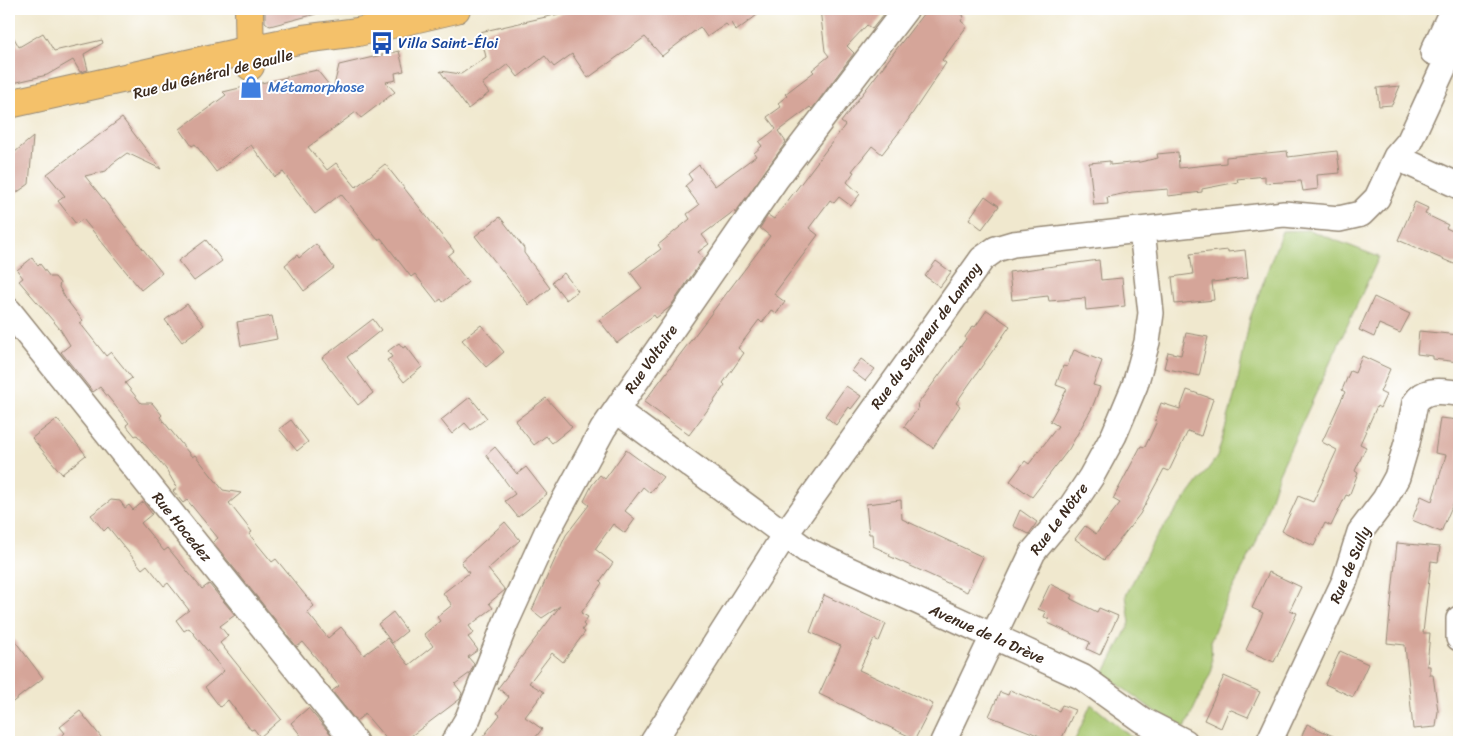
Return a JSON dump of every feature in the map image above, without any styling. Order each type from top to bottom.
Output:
[{"type":"main road","points":[[249,9],[250,58]]},
{"type":"main road","name":"Rue du Général de Gaulle","points":[[9,122],[250,58],[303,39],[358,32],[456,9]]},
{"type":"main road","name":"Rue du Général de Gaulle","points":[[9,104],[250,58]]},
{"type":"street","name":"Rue Voltaire","points":[[454,742],[470,712],[506,622],[547,532],[616,410],[776,179],[906,9]]},
{"type":"street","points":[[1396,157],[1396,136],[1453,9]]},
{"type":"street","points":[[1396,157],[1409,142],[1459,34]]},
{"type":"street","points":[[1396,157],[1459,186]]},
{"type":"street","name":"Rue du Seigneur de Lannoy","points":[[653,742],[784,536],[982,259],[989,253],[996,248],[1013,244],[1284,214],[1339,219],[1355,217],[1367,210],[1377,198],[1396,157]]},
{"type":"street","name":"Rue Le Nôtre","points":[[942,742],[1037,545],[1071,506],[1100,462],[1120,422],[1135,385],[1147,342],[1151,313],[1142,230]]},
{"type":"street","name":"Rue Hocedez","points":[[9,311],[355,742]]},
{"type":"street","name":"Rue de Sully","points":[[1269,742],[1345,580],[1360,532],[1385,499],[1397,477],[1408,444],[1415,403],[1418,398],[1431,392],[1459,394]]},
{"type":"street","name":"Avenue de la Drève","points":[[616,410],[784,536],[825,559],[991,637],[1082,677],[1142,720],[1185,742]]},
{"type":"street","points":[[1459,619],[1459,638]]},
{"type":"green space","points":[[1309,230],[1379,257],[1279,473],[1256,543],[1225,604],[1211,640],[1212,670],[1185,728],[1153,710],[1104,674],[1130,623],[1126,595],[1153,542],[1217,457],[1236,390],[1250,318],[1282,231]]},
{"type":"green space","points":[[1091,704],[1130,736],[1142,742],[1074,742]]},
{"type":"building","points":[[265,9],[316,9],[316,14],[270,26],[265,22]]},
{"type":"building","points":[[581,9],[765,9],[736,31],[731,23],[728,26],[726,24],[707,37],[700,27],[662,56],[645,37],[588,78],[572,54],[554,67],[545,56],[518,77],[508,64],[482,84],[489,93],[468,109],[440,71],[461,74],[486,57],[480,32]]},
{"type":"building","points":[[820,9],[888,9],[872,29],[867,25],[847,46],[854,53],[812,109],[810,107],[778,131],[786,142],[735,213],[734,211],[702,235],[709,244],[698,252],[703,259],[670,307],[656,318],[654,315],[617,343],[599,320],[642,288],[630,272],[661,249],[658,245],[690,219],[687,214],[699,205],[685,186],[692,180],[688,174],[699,165],[715,186],[756,156],[754,153],[762,146],[759,142],[776,129],[767,117],[781,107],[778,103],[787,96],[785,94],[814,72],[812,70],[829,56],[825,51]]},
{"type":"building","points":[[927,9],[955,9],[964,16],[961,21],[967,26],[942,60],[946,63],[904,126],[882,154],[872,146],[852,171],[854,172],[847,182],[860,194],[851,206],[839,197],[834,203],[830,200],[809,228],[818,235],[774,294],[785,302],[776,314],[771,310],[762,323],[759,320],[738,348],[744,353],[723,383],[725,385],[689,435],[644,402],[770,236],[760,228],[768,215],[774,219],[845,125],[841,122]]},
{"type":"building","points":[[9,29],[19,47],[43,33],[54,51],[102,40],[103,43],[84,54],[88,70],[80,72],[73,60],[47,75],[9,84]]},
{"type":"building","points":[[399,51],[404,71],[395,73],[396,80],[386,82],[395,92],[361,118],[356,112],[308,147],[327,170],[336,163],[356,187],[385,164],[454,251],[448,256],[468,282],[443,302],[441,299],[437,302],[415,274],[411,277],[381,238],[378,240],[341,194],[315,214],[283,172],[275,177],[251,145],[216,172],[195,144],[192,146],[180,129],[226,95],[223,92],[317,70],[333,90],[339,65]]},
{"type":"building","points":[[1400,86],[1392,105],[1379,106],[1377,88]]},
{"type":"building","points":[[122,118],[161,169],[127,153],[106,171],[85,176],[162,273],[141,290],[83,219],[76,224],[58,201],[65,196],[47,174]]},
{"type":"building","points":[[33,137],[29,184],[9,198],[9,157]]},
{"type":"building","points":[[1287,151],[1288,157],[1337,151],[1340,173],[1317,175],[1318,189],[1303,191],[1301,181],[1265,183],[1265,176],[1237,179],[1238,182],[1202,189],[1202,192],[1168,196],[1168,189],[1132,192],[1107,197],[1108,204],[1094,205],[1089,163],[1110,161],[1110,165],[1140,162],[1158,158],[1157,154],[1178,152],[1179,168],[1226,163],[1226,157]]},
{"type":"building","points":[[985,196],[999,206],[982,229],[969,219]]},
{"type":"building","points":[[1415,202],[1428,208],[1425,214],[1448,225],[1446,228],[1459,234],[1459,266],[1398,240]]},
{"type":"building","points":[[500,217],[524,248],[524,253],[550,288],[529,305],[475,236]]},
{"type":"building","points":[[206,240],[222,261],[194,281],[178,261]]},
{"type":"building","points":[[316,244],[334,268],[304,291],[285,265],[297,255],[299,258]]},
{"type":"building","points":[[1228,250],[1228,252],[1245,250],[1248,278],[1212,282],[1214,300],[1175,304],[1172,277],[1193,274],[1190,254]]},
{"type":"building","points":[[32,258],[38,266],[40,264],[50,277],[55,277],[60,283],[59,287],[66,299],[83,321],[80,323],[106,356],[111,352],[132,378],[125,383],[141,403],[152,403],[162,415],[160,417],[192,457],[195,455],[223,490],[241,493],[229,503],[252,532],[249,534],[272,562],[276,559],[314,606],[307,612],[328,638],[341,627],[364,655],[387,638],[409,665],[433,646],[424,634],[440,621],[437,617],[452,605],[443,593],[469,573],[461,562],[505,522],[520,540],[488,569],[505,590],[489,603],[493,608],[469,626],[474,633],[468,637],[478,650],[468,657],[474,664],[470,673],[455,684],[462,693],[460,699],[403,742],[389,742],[365,714],[356,721],[332,691],[339,686],[303,642],[297,647],[213,542],[218,538],[187,500],[183,503],[173,491],[177,488],[166,469],[126,425],[129,423],[100,387],[93,392],[61,352],[70,345],[60,329],[19,281],[23,278],[17,270]]},
{"type":"building","points":[[1099,260],[1101,280],[1122,278],[1125,306],[1086,310],[1085,298],[1049,301],[1048,296],[1012,300],[1009,272]]},
{"type":"building","points":[[936,261],[951,272],[940,287],[925,276]]},
{"type":"building","points":[[564,273],[578,291],[566,300],[552,282]]},
{"type":"building","points":[[1374,297],[1410,314],[1400,333],[1379,324],[1374,337],[1359,330]]},
{"type":"building","points":[[187,304],[204,325],[182,342],[165,320]]},
{"type":"building","points":[[987,310],[1010,326],[956,403],[960,406],[933,448],[904,427],[919,407],[917,405],[966,339],[965,337]]},
{"type":"building","points":[[272,316],[277,339],[241,346],[237,322]]},
{"type":"building","points":[[373,319],[381,330],[347,357],[373,393],[358,405],[322,358]]},
{"type":"building","points":[[481,325],[504,352],[486,367],[462,340]]},
{"type":"building","points":[[1419,331],[1459,335],[1459,362],[1433,359],[1433,356],[1417,354]]},
{"type":"building","points":[[1186,333],[1208,337],[1199,376],[1164,368],[1168,352],[1181,355]]},
{"type":"building","points":[[399,343],[403,348],[406,346],[422,367],[404,382],[387,360],[392,357],[388,351]]},
{"type":"building","points":[[1074,350],[1102,361],[1093,385],[1100,387],[1092,408],[1069,449],[1032,497],[1010,481],[1025,461],[1029,464],[1058,426],[1050,421],[1067,389],[1056,385],[1063,366],[1067,367]]},
{"type":"building","points":[[1362,356],[1390,369],[1380,392],[1386,395],[1380,408],[1377,406],[1360,444],[1366,447],[1355,471],[1358,473],[1349,496],[1346,495],[1331,526],[1325,523],[1314,546],[1282,531],[1298,496],[1313,502],[1337,450],[1322,442],[1345,392],[1342,390],[1350,371],[1355,373]]},
{"type":"building","points":[[861,359],[875,369],[865,381],[852,371]]},
{"type":"building","points":[[846,386],[861,396],[851,409],[849,407],[836,425],[825,416]]},
{"type":"building","points":[[1187,390],[1213,399],[1201,436],[1188,431],[1169,471],[1164,469],[1140,514],[1104,560],[1075,539],[1085,526],[1096,534],[1120,503],[1113,499],[1141,446],[1145,447],[1157,421],[1155,420],[1161,403],[1180,409]]},
{"type":"building","points":[[470,397],[487,418],[471,430],[465,423],[452,434],[441,420]]},
{"type":"building","points":[[546,398],[572,427],[552,443],[546,436],[534,445],[515,421]]},
{"type":"building","points":[[1440,418],[1459,420],[1459,490],[1441,532],[1412,520],[1421,496],[1432,501],[1446,455],[1435,453]]},
{"type":"building","points":[[57,419],[86,455],[62,474],[32,438]]},
{"type":"building","points":[[291,420],[308,442],[297,451],[279,429]]},
{"type":"building","points":[[495,447],[517,474],[526,467],[547,494],[518,517],[505,501],[515,494],[486,455]]},
{"type":"building","points":[[626,450],[663,477],[650,493],[643,487],[625,511],[635,519],[625,533],[613,524],[595,549],[613,563],[600,581],[602,583],[581,613],[588,617],[583,624],[585,626],[582,630],[585,632],[563,662],[552,653],[529,683],[544,692],[525,717],[542,729],[532,742],[479,742],[500,715],[497,713],[509,697],[498,688],[560,606],[542,618],[532,610],[566,535],[589,505],[584,501],[592,485],[600,475],[605,479]]},
{"type":"building","points":[[111,500],[120,501],[125,508],[129,505],[133,510],[143,502],[152,514],[141,523],[164,551],[168,548],[202,589],[209,584],[235,615],[220,626],[228,636],[220,643],[281,719],[260,737],[254,729],[251,730],[228,700],[220,707],[205,687],[224,671],[189,628],[184,631],[176,620],[189,610],[168,583],[164,586],[147,565],[142,569],[108,527],[104,531],[91,515]]},
{"type":"building","points":[[901,500],[902,519],[983,557],[967,592],[889,556],[890,554],[873,546],[872,534],[869,534],[866,504]]},
{"type":"building","points":[[1020,510],[1037,522],[1029,534],[1013,526]]},
{"type":"building","points":[[1397,543],[1440,547],[1438,562],[1431,561],[1423,633],[1430,633],[1427,666],[1430,666],[1430,675],[1433,675],[1438,711],[1436,727],[1413,729],[1405,645],[1387,643]]},
{"type":"building","points":[[1269,572],[1301,587],[1290,610],[1297,613],[1274,662],[1246,650],[1263,613],[1252,608]]},
{"type":"building","points":[[1050,584],[1073,595],[1071,599],[1097,612],[1099,608],[1118,616],[1100,655],[1087,649],[1090,642],[1048,623],[1049,619],[1044,617],[1046,612],[1038,609]]},
{"type":"building","points":[[824,595],[886,624],[879,641],[874,639],[859,670],[933,704],[915,739],[819,694],[841,646],[810,632]]},
{"type":"building","points":[[393,612],[407,631],[392,643],[378,624]]},
{"type":"building","points":[[9,633],[43,678],[9,705]]},
{"type":"building","points":[[1340,651],[1368,664],[1353,697],[1325,684]]},
{"type":"building","points":[[1224,676],[1260,692],[1248,717],[1229,709],[1221,728],[1204,720]]},
{"type":"building","points":[[1010,690],[1059,711],[1062,705],[1075,710],[1060,742],[1037,742],[1040,736],[989,716],[1000,692],[1008,695]]},
{"type":"building","points":[[308,708],[334,738],[329,742],[306,742],[291,723]]},
{"type":"building","points":[[80,711],[105,742],[53,742],[65,733],[60,727]]},
{"type":"building","points":[[1307,724],[1346,742],[1299,742]]},
{"type":"place","name":"Villa Saint-Éloi","points":[[382,43]]},
{"type":"place","name":"Métamorphose","points":[[251,87]]}]
